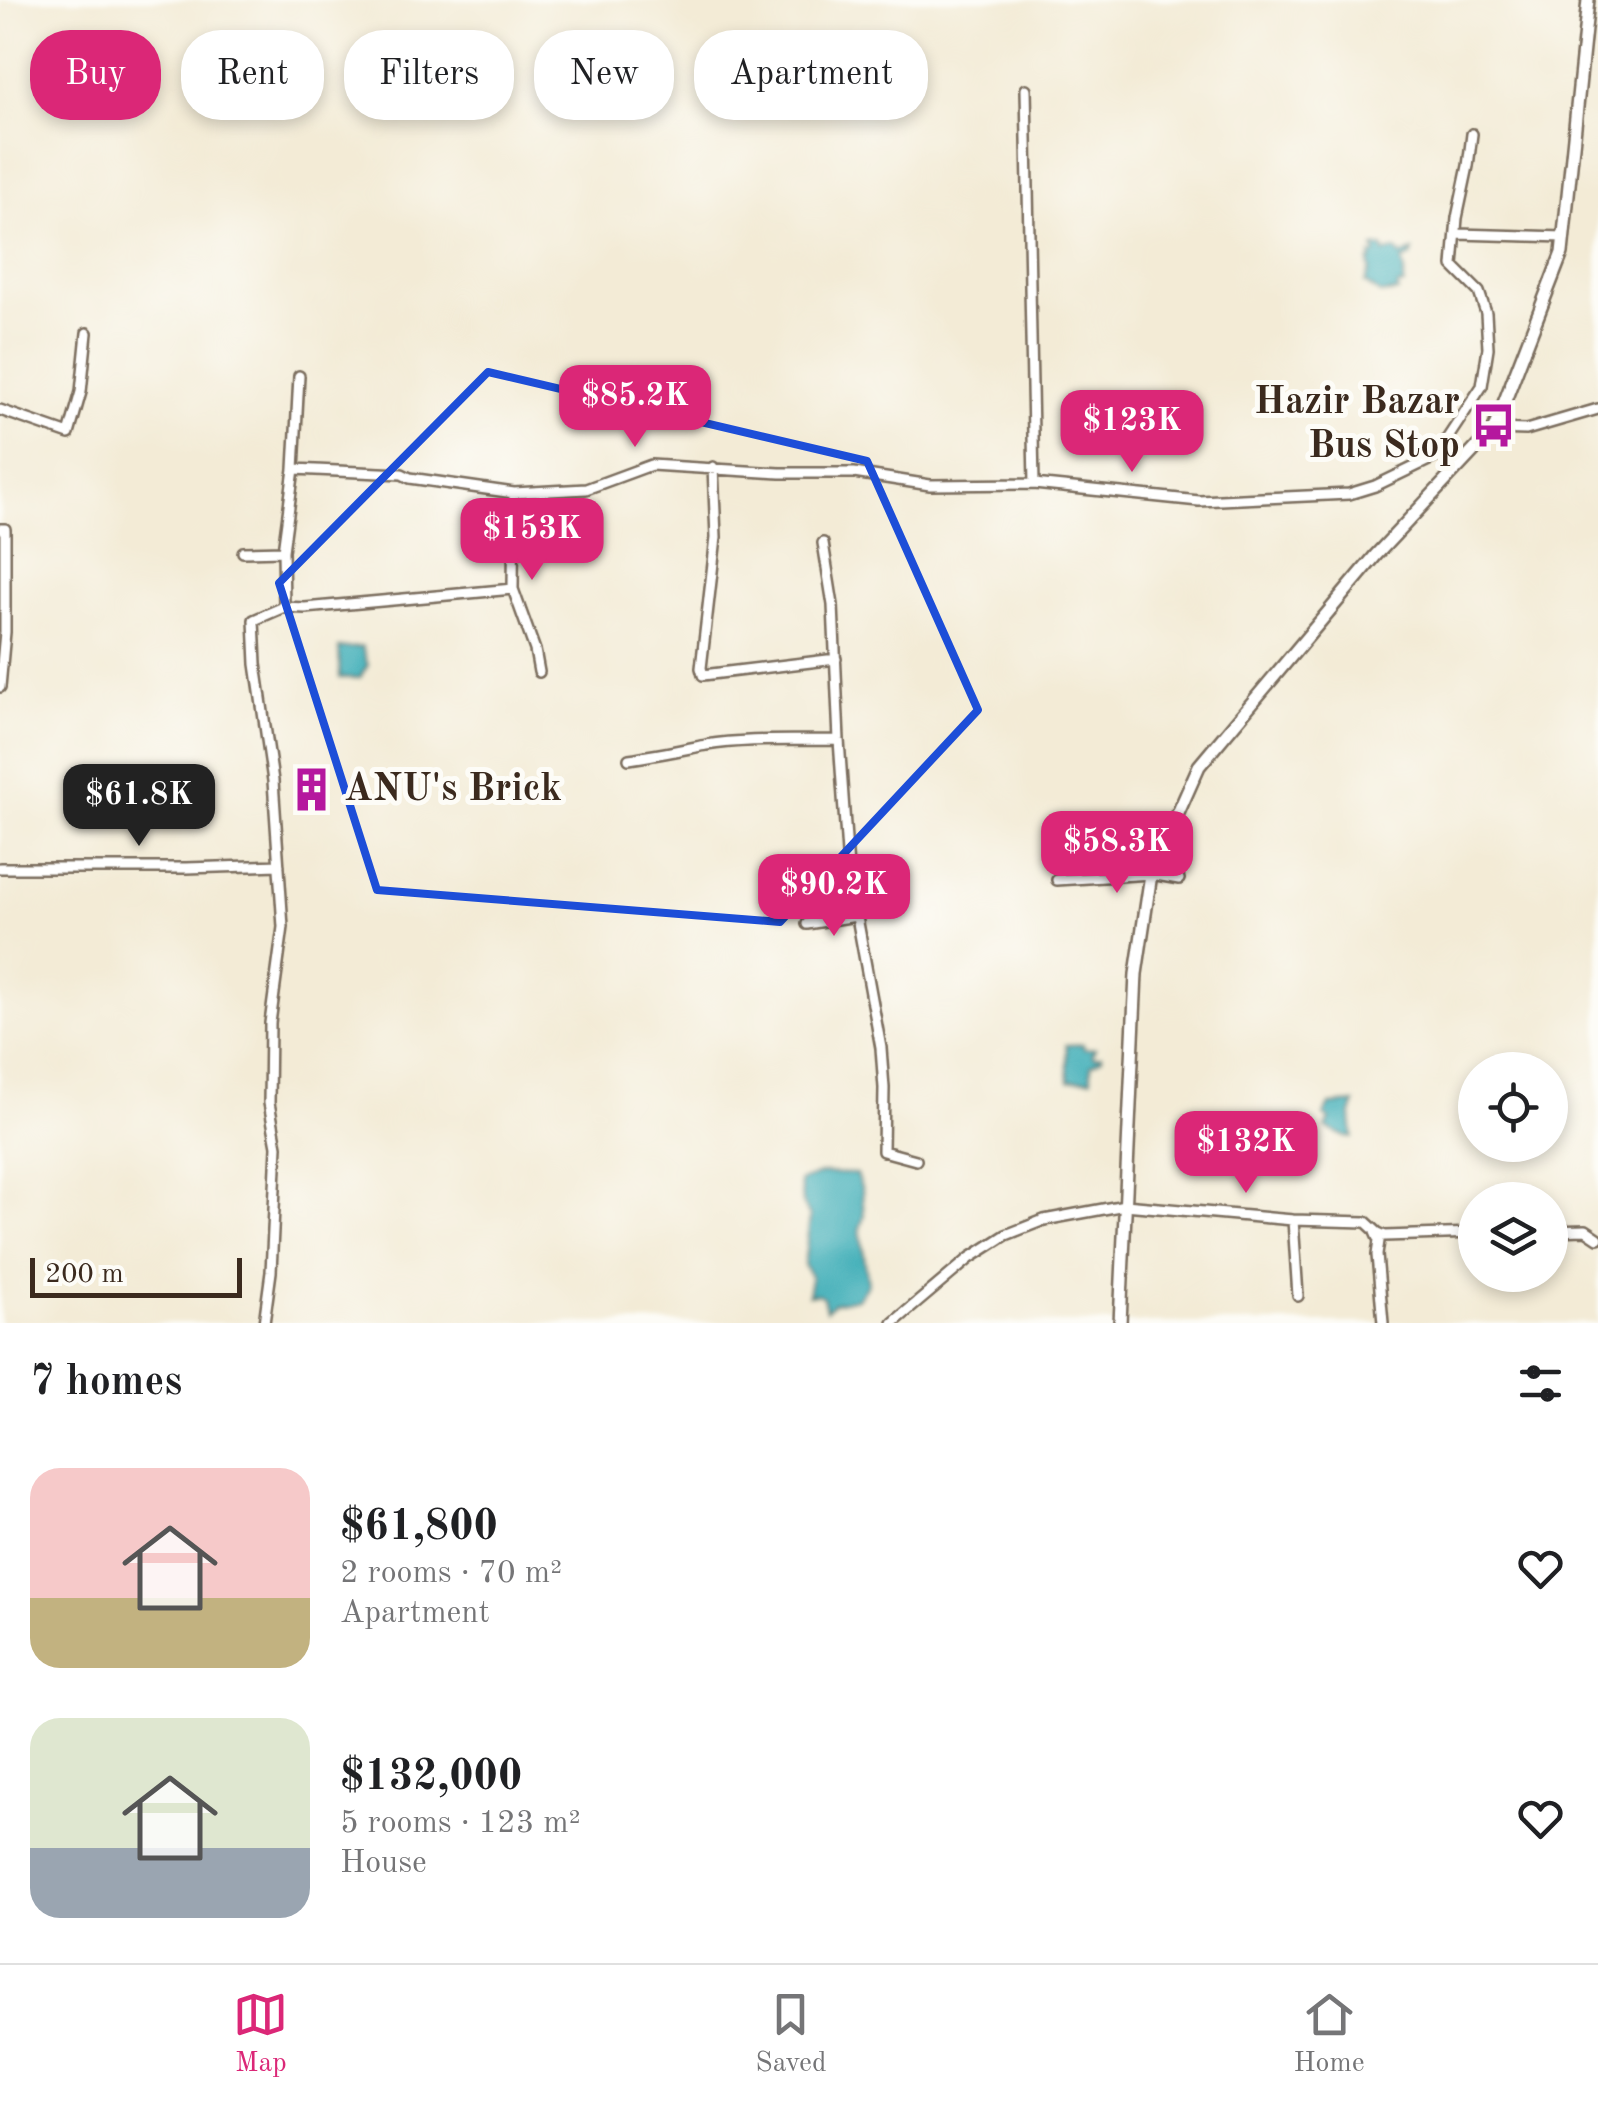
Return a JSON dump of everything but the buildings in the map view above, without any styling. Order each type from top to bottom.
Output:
[{"type":"main road","points":[[1120,1323],[1136,974],[1151,874],[1199,766],[1376,555],[1494,430],[1562,252],[1591,2]]},
{"type":"street","points":[[1026,89],[1034,484]]},
{"type":"street","points":[[294,469],[402,474],[514,494],[586,489],[650,465],[854,473],[930,485],[1034,484],[1199,501],[1349,494],[1435,457],[1482,386],[1488,348],[1486,313],[1479,292],[1453,266],[1472,134]]},
{"type":"street","points":[[1456,234],[1564,237]]},
{"type":"street","points":[[0,410],[69,434],[81,392],[87,332]]},
{"type":"street","points":[[284,607],[283,551],[294,469],[300,376]]},
{"type":"street","points":[[1494,430],[1526,430],[1598,409]]},
{"type":"street","points":[[714,468],[716,537],[703,675],[836,659]]},
{"type":"street","points":[[514,494],[513,589],[539,672]]},
{"type":"street","points":[[0,529],[6,530],[6,632],[0,687]]},
{"type":"street","points":[[823,543],[833,605],[848,868],[884,1088],[883,1151],[916,1160]]},
{"type":"street","points":[[243,552],[283,551]]},
{"type":"street","points":[[264,1323],[271,1272],[277,1146],[269,1103],[270,1023],[283,927],[273,781],[256,664],[254,620],[284,607],[513,589]]},
{"type":"street","points":[[629,759],[760,741],[839,740]]},
{"type":"street","points":[[0,868],[278,864]]},
{"type":"street","points":[[1057,880],[1151,874],[1179,879]]},
{"type":"street","points":[[807,924],[856,916]]},
{"type":"street","points":[[893,1323],[970,1258],[1006,1234],[1044,1220],[1125,1205],[1293,1220],[1366,1222],[1378,1234],[1392,1236],[1458,1233]]},
{"type":"street","points":[[1293,1220],[1298,1296]]},
{"type":"street","points":[[1374,1230],[1379,1242],[1383,1323]]},
{"type":"street","points":[[1568,1230],[1586,1230],[1598,1238]]},
{"type":"highlighted area","points":[[488,372],[867,461],[978,710],[780,922],[377,890],[279,583]]},
{"type":"water","points":[[1383,247],[1384,253],[1396,250],[1400,256],[1413,251],[1411,257],[1402,261],[1404,285],[1398,286],[1398,292],[1380,294],[1365,283],[1371,255],[1376,254],[1374,248]]},
{"type":"water","points":[[362,647],[368,665],[360,678],[340,678],[339,648]]},
{"type":"water","points":[[1083,1044],[1084,1049],[1095,1048],[1092,1054],[1102,1058],[1091,1065],[1091,1079],[1069,1081],[1066,1045]]},
{"type":"water","points":[[1355,1103],[1351,1115],[1353,1137],[1326,1128],[1330,1119],[1324,1116],[1330,1105]]},
{"type":"water","points":[[823,1173],[856,1174],[862,1190],[864,1216],[860,1228],[868,1283],[858,1298],[834,1303],[826,1310],[823,1297],[808,1295],[811,1277],[804,1265],[810,1217],[802,1202],[800,1181]]},
{"type":"place","name":"Hazir Bazar Bus Stop","points":[[1493,425]]},
{"type":"place","name":"ANU's Brick","points":[[311,790]]}]
